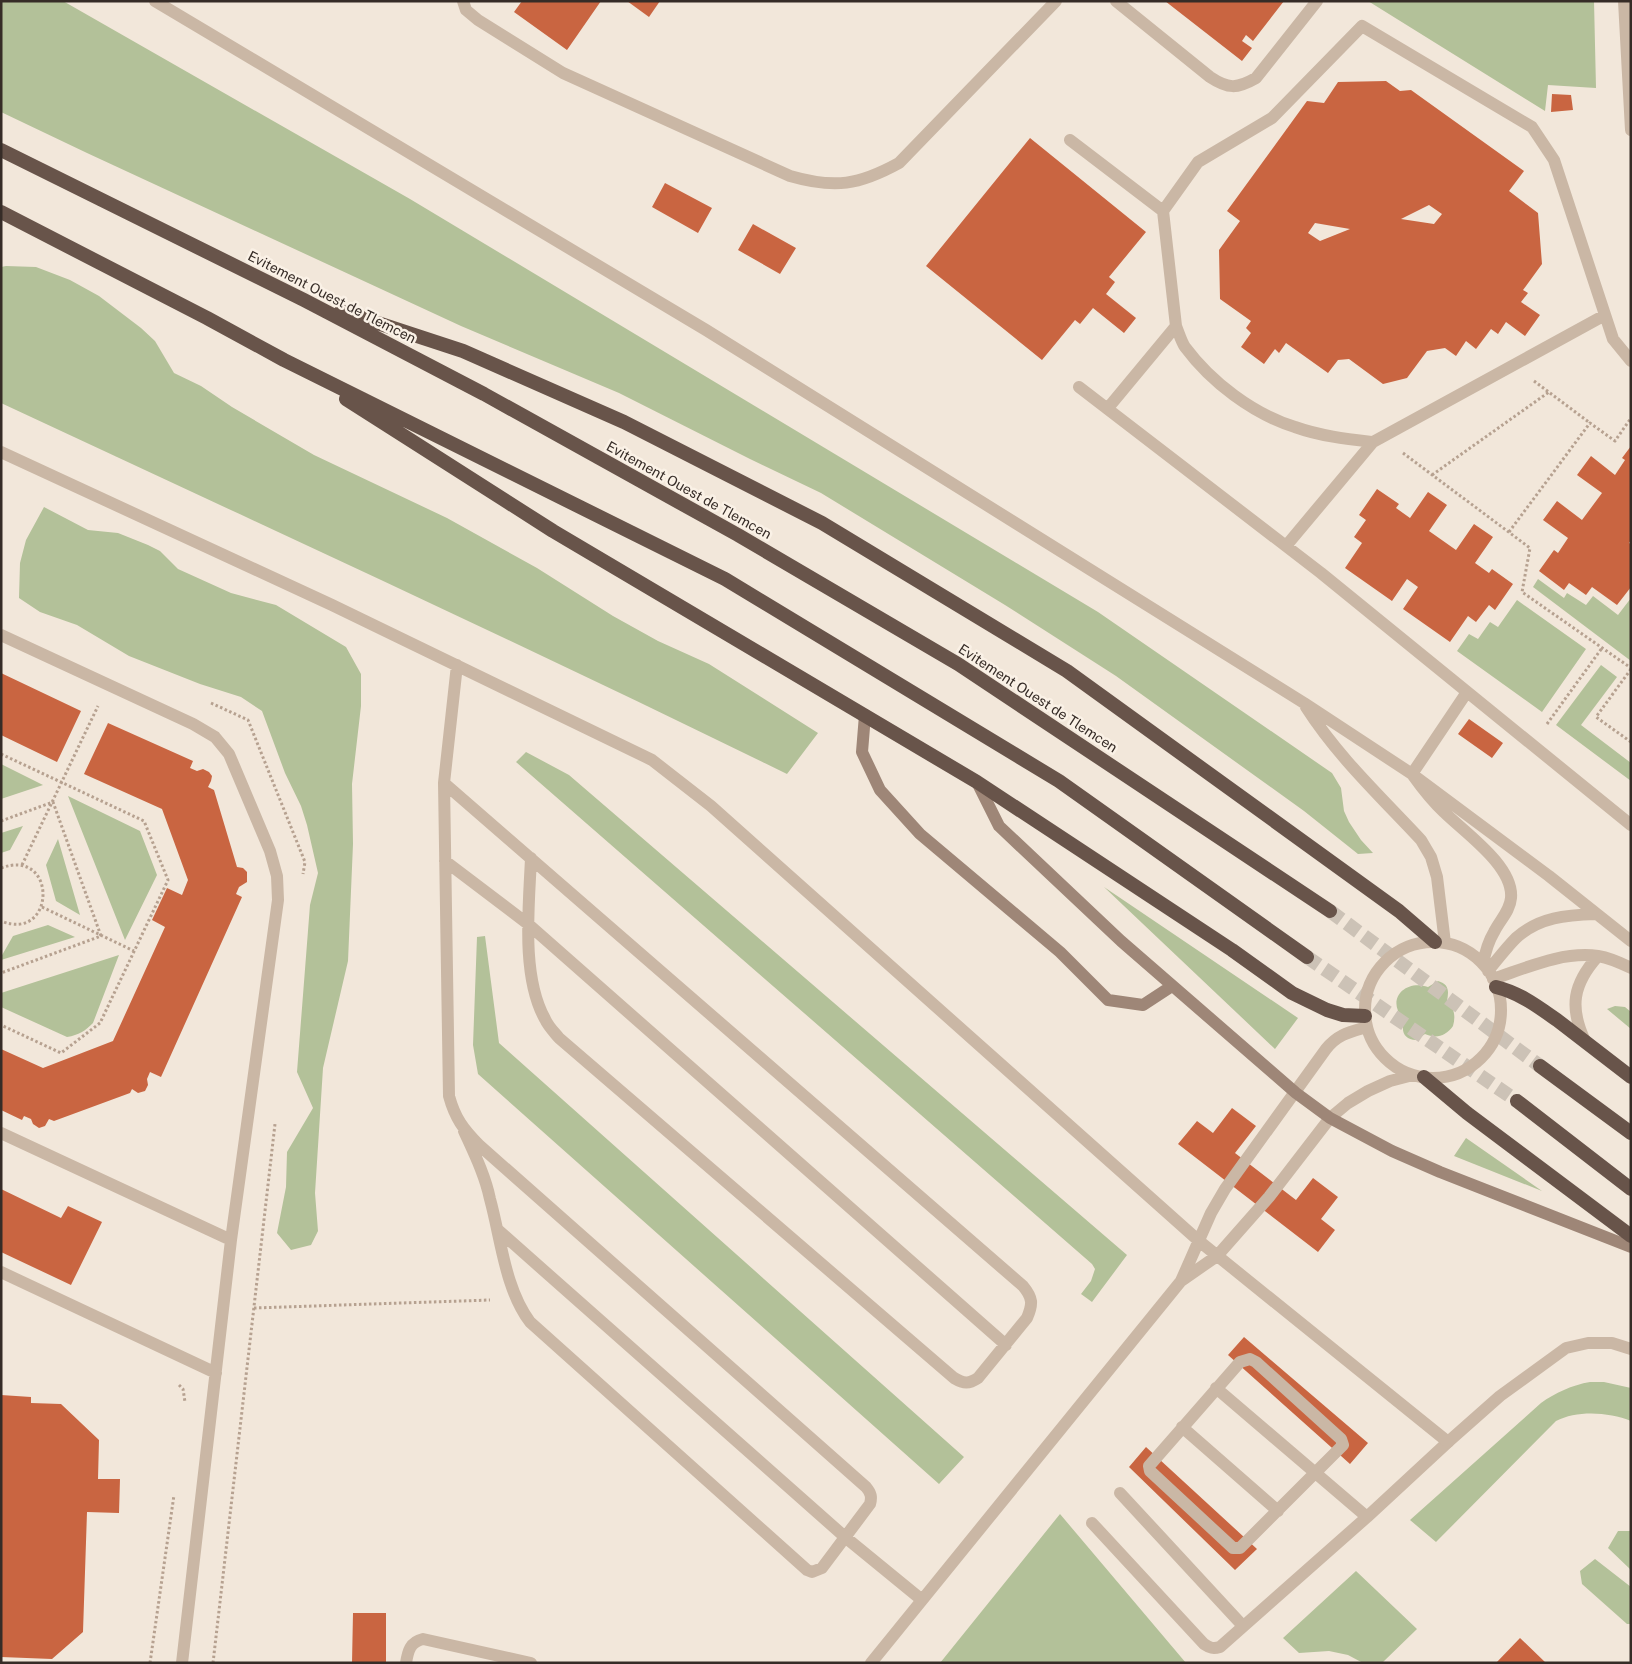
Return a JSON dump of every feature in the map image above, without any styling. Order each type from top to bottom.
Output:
[{"type":"highway","name":"Evitement Ouest de Tlemcen","points":[[1,150],[304,300],[484,394],[721,526],[958,664],[1330,911]]},
{"type":"highway","points":[[1,212],[284,360],[725,579],[1059,781],[1307,957]]},
{"type":"highway","points":[[304,300],[463,351],[624,422],[822,523],[1067,671],[1440,942]]},
{"type":"highway","points":[[284,360],[553,531],[977,782],[1232,950],[1292,993],[1327,1010],[1366,1022]]},
{"type":"highway","points":[[1490,975],[1585,1041],[1631,1077]]},
{"type":"highway","points":[[1540,1066],[1631,1133]]},
{"type":"highway","points":[[1418,1076],[1631,1236]]},
{"type":"highway","points":[[1517,1101],[1631,1189]]},
{"type":"main road","points":[[865,715],[862,752],[880,790],[920,834],[1060,952],[1108,1000],[1143,1005],[1172,986]]},
{"type":"main road","points":[[977,782],[1000,826],[1121,941],[1296,1092],[1330,1118],[1392,1152],[1631,1247]]},
{"type":"street","points":[[155,1],[697,325],[1304,703],[1412,774],[1549,876],[1631,941]]},
{"type":"street","points":[[464,2],[466,10],[478,20],[564,73],[790,176],[808,181],[841,184],[881,173],[899,163],[1056,1]]},
{"type":"street","points":[[1116,1],[1220,84],[1242,86],[1256,78],[1317,1]]},
{"type":"street","points":[[1624,1],[1631,130]]},
{"type":"street","points":[[1378,440],[1326,436],[1296,428],[1271,418],[1239,398],[1214,379],[1184,346],[1176,326],[1164,212],[1198,162],[1272,118],[1362,26],[1532,127],[1554,160],[1613,339],[1631,361]]},
{"type":"street","points":[[1070,140],[1164,212]]},
{"type":"street","points":[[1286,546],[1378,440],[1606,315]]},
{"type":"street","points":[[1108,408],[1176,326]]},
{"type":"street","points":[[1079,386],[1286,546],[1631,825]]},
{"type":"street","points":[[1,452],[332,604],[652,760],[711,806],[1199,1241],[1448,1442]]},
{"type":"street","points":[[1,635],[215,736],[230,754],[270,851],[277,876],[278,900],[231,1240],[182,1663]]},
{"type":"street","points":[[457,665],[444,783],[449,1096],[453,1112],[464,1131],[490,1196],[516,1299],[530,1322],[807,1570],[812,1572],[822,1568],[870,1504],[872,1498],[866,1487],[464,1131]]},
{"type":"street","points":[[1412,774],[1467,692]]},
{"type":"street","points":[[1304,703],[1336,749],[1425,846],[1438,878],[1440,942]]},
{"type":"street","points":[[1181,1281],[1217,1256],[1269,1197],[1330,1118],[1348,1103],[1390,1081],[1418,1076],[1441,1077],[1458,1073],[1477,1061],[1492,1042],[1499,1021],[1499,998],[1490,975],[1488,942],[1508,908],[1511,896],[1509,883],[1500,867],[1487,852],[1427,795],[1412,774]]},
{"type":"street","points":[[444,783],[1023,1286],[1029,1294],[1032,1306],[1027,1318],[978,1378],[971,1383],[962,1383],[954,1378],[559,1038],[545,1020],[536,1001],[532,982],[528,924],[530,858]]},
{"type":"street","points":[[445,861],[528,924],[1006,1345]]},
{"type":"street","points":[[1490,975],[1516,938],[1533,926],[1566,915],[1596,914]]},
{"type":"street","points":[[1418,1076],[1392,1064],[1376,1048],[1366,1022],[1367,993],[1376,972],[1383,963],[1402,949],[1423,942],[1440,942],[1459,947],[1472,954],[1490,975]]},
{"type":"street","points":[[1490,975],[1554,959],[1577,956],[1598,956],[1631,968]]},
{"type":"street","points":[[1585,1041],[1579,1027],[1576,1012],[1576,996],[1580,981],[1588,967],[1598,956]]},
{"type":"street","points":[[871,1663],[1181,1281],[1211,1212],[1224,1189],[1334,1039],[1366,1022]]},
{"type":"street","points":[[1,1133],[231,1240]]},
{"type":"street","points":[[498,1230],[845,1537],[922,1600]]},
{"type":"street","points":[[1,1272],[216,1373]]},
{"type":"street","points":[[1092,1523],[1210,1648],[1220,1647],[1500,1396],[1566,1348],[1588,1343],[1612,1344],[1631,1348]]},
{"type":"street","points":[[1250,1359],[1256,1362],[1342,1442],[1341,1449],[1240,1548],[1230,1547],[1149,1469],[1150,1462],[1216,1388],[1240,1362],[1250,1359]]},
{"type":"street","points":[[1216,1388],[1367,1517]]},
{"type":"street","points":[[1182,1427],[1278,1511]]},
{"type":"street","points":[[1120,1493],[1243,1626]]},
{"type":"street","points":[[406,1663],[408,1650],[416,1640],[422,1639],[531,1663]]},
{"type":"path","points":[[1514,366],[1615,441],[1631,418]]},
{"type":"path","points":[[1432,475],[1549,392]]},
{"type":"path","points":[[1508,532],[1590,423]]},
{"type":"path","points":[[1378,440],[1432,475],[1530,548],[1522,592],[1631,669],[1596,716],[1631,742]]},
{"type":"path","points":[[1532,745],[1602,648]]},
{"type":"path","points":[[22,865],[108,685]]},
{"type":"path","points":[[1,754],[144,821],[168,880],[100,1023],[61,1053],[1,1025]]},
{"type":"path","points":[[1,821],[52,802]]},
{"type":"path","points":[[52,802],[101,936]]},
{"type":"path","points":[[1,868],[14,864],[22,865],[37,875],[44,890],[42,907],[31,920],[15,924],[1,921]]},
{"type":"path","points":[[42,907],[134,951]]},
{"type":"path","points":[[1,972],[101,936]]},
{"type":"path","points":[[254,1308],[516,1299]]},
{"type":"path","points":[[174,1380],[183,1389],[186,1405]]},
{"type":"path","points":[[150,1663],[175,1488]]},
{"type":"green space","points":[[1,1],[63,1],[410,199],[1098,612],[1332,773],[1341,788],[1344,811],[1349,822],[1361,840],[1373,853],[1358,854],[1304,811],[1116,676],[1005,605],[821,493],[619,393],[461,326],[1,112]]},
{"type":"green space","points":[[1368,1],[1594,1],[1596,88],[1548,85],[1545,111]]},
{"type":"green space","points":[[1,267],[36,267],[70,280],[99,296],[155,341],[174,373],[201,386],[232,407],[314,455],[447,518],[537,568],[613,616],[658,641],[709,664],[818,733],[787,774],[493,633],[1,403]]},
{"type":"green space","points":[[44,507],[88,530],[118,533],[148,545],[160,551],[178,569],[231,593],[276,605],[346,647],[361,674],[361,706],[352,784],[353,844],[348,961],[323,1068],[315,1193],[318,1231],[311,1245],[291,1250],[277,1233],[286,1187],[287,1152],[313,1108],[297,1072],[310,905],[318,873],[301,806],[285,773],[262,711],[241,697],[200,684],[129,656],[77,625],[40,612],[19,598],[20,563],[26,540]]},
{"type":"green space","points":[[1538,579],[1564,598],[1567,593],[1586,605],[1593,596],[1618,615],[1631,598],[1631,661],[1533,587]]},
{"type":"green space","points":[[1517,600],[1586,649],[1542,712],[1457,651],[1469,634],[1478,639],[1490,622],[1498,627]]},
{"type":"green space","points":[[1601,665],[1617,677],[1581,725],[1631,763],[1631,781],[1556,725]]},
{"type":"green space","points":[[526,752],[569,775],[1127,1255],[1092,1302],[1081,1294],[1091,1281],[1095,1269],[1092,1264],[516,762]]},
{"type":"green space","points":[[1,764],[43,785],[1,799]]},
{"type":"green space","points":[[68,796],[140,831],[157,875],[125,940]]},
{"type":"green space","points":[[23,826],[10,850],[1,853],[1,833]]},
{"type":"green space","points":[[58,839],[80,915],[56,901],[46,865]]},
{"type":"green space","points":[[1104,887],[1298,1018],[1275,1049]]},
{"type":"green space","points":[[48,925],[75,937],[1,960],[13,936]]},
{"type":"green space","points":[[485,936],[499,1043],[964,1457],[939,1484],[478,1074],[473,1045],[477,937]]},
{"type":"green space","points":[[119,955],[93,1023],[78,1034],[67,1037],[1,1007],[1,993]]},
{"type":"green space","points":[[1438,981],[1447,988],[1447,1001],[1453,1009],[1454,1015],[1453,1026],[1440,1036],[1425,1034],[1416,1040],[1412,1040],[1404,1034],[1405,1020],[1399,1013],[1397,1000],[1404,989],[1419,985],[1428,987]]},
{"type":"green space","points":[[1615,1006],[1625,1007],[1631,1012],[1631,1029],[1607,1009]]},
{"type":"green space","points":[[1466,1138],[1542,1191],[1454,1156]]},
{"type":"green space","points":[[1590,1382],[1604,1382],[1631,1388],[1631,1421],[1603,1414],[1583,1414],[1564,1417],[1556,1421],[1436,1542],[1410,1520],[1541,1403],[1564,1390]]},
{"type":"green space","points":[[1060,1514],[1186,1663],[940,1663]]},
{"type":"green space","points":[[1618,1531],[1631,1531],[1631,1570],[1608,1548]]},
{"type":"green space","points":[[1595,1559],[1631,1587],[1631,1624],[1627,1624],[1582,1584],[1580,1571]]},
{"type":"green space","points":[[1356,1571],[1417,1629],[1382,1663],[1363,1663],[1348,1655],[1329,1651],[1299,1653],[1283,1638]]},
{"type":"building","points":[[522,1],[601,1],[567,50],[514,12]]},
{"type":"building","points":[[627,1],[660,1],[649,17]]},
{"type":"building","points":[[1165,1],[1284,1],[1253,41],[1246,35],[1242,41],[1252,48],[1242,61]]},
{"type":"building","points":[[1386,81],[1400,91],[1411,90],[1524,171],[1509,191],[1538,213],[1542,264],[1523,290],[1528,293],[1521,302],[1540,315],[1525,336],[1506,322],[1498,334],[1491,329],[1476,349],[1466,341],[1456,356],[1445,348],[1427,351],[1407,378],[1383,384],[1349,359],[1338,360],[1328,373],[1286,343],[1279,353],[1275,349],[1264,364],[1241,347],[1251,333],[1246,328],[1251,321],[1220,299],[1219,250],[1240,221],[1227,211],[1307,101],[1324,103],[1338,82]],"holes":[[[1429,205],[1442,214],[1434,224],[1401,219]],[[1315,223],[1350,229],[1320,241],[1308,233]]]},
{"type":"building","points":[[1552,94],[1571,95],[1573,110],[1551,112]]},
{"type":"building","points":[[1030,138],[1146,232],[1109,277],[1115,282],[1106,294],[1136,318],[1124,333],[1093,308],[1080,324],[1075,320],[1042,360],[926,266]]},
{"type":"building","points":[[665,183],[712,208],[698,233],[652,207]]},
{"type":"building","points":[[753,224],[796,248],[780,274],[738,250]]},
{"type":"building","points":[[1631,446],[1631,540],[1629,543],[1631,544],[1631,587],[1617,605],[1592,587],[1586,595],[1569,583],[1564,590],[1539,571],[1554,550],[1558,553],[1568,538],[1543,520],[1557,501],[1582,520],[1602,493],[1577,475],[1591,456],[1615,475],[1625,460],[1622,458]]},
{"type":"building","points":[[1377,489],[1399,504],[1396,508],[1410,518],[1428,492],[1447,505],[1429,531],[1456,550],[1474,524],[1493,537],[1475,563],[1489,573],[1492,569],[1513,584],[1495,610],[1489,605],[1476,622],[1468,616],[1450,642],[1403,609],[1418,587],[1407,579],[1392,601],[1345,568],[1362,543],[1354,537],[1366,520],[1359,515]]},
{"type":"building","points":[[1,673],[81,711],[57,762],[1,735]]},
{"type":"building","points":[[1469,719],[1503,743],[1492,758],[1458,734]]},
{"type":"building","points":[[108,723],[193,761],[190,768],[197,771],[203,769],[209,772],[212,776],[208,787],[214,790],[237,867],[243,868],[247,872],[247,882],[239,887],[236,894],[242,897],[161,1077],[150,1072],[145,1091],[138,1093],[132,1089],[130,1093],[54,1121],[49,1119],[45,1126],[39,1128],[33,1124],[31,1119],[24,1116],[22,1120],[1,1110],[1,1049],[43,1068],[113,1041],[165,927],[152,920],[167,888],[182,895],[188,880],[162,809],[84,774]]},
{"type":"building","points":[[1232,1108],[1256,1126],[1235,1153],[1296,1200],[1313,1178],[1338,1197],[1321,1219],[1335,1230],[1318,1252],[1178,1144],[1197,1121],[1213,1133]]},
{"type":"building","points":[[1,1189],[61,1218],[68,1206],[102,1222],[71,1285],[1,1252]]},
{"type":"building","points":[[1244,1337],[1368,1443],[1350,1464],[1228,1355]]},
{"type":"building","points":[[1,1395],[31,1397],[31,1403],[61,1404],[99,1440],[98,1479],[120,1479],[119,1513],[87,1512],[83,1632],[52,1659],[1,1657]]},
{"type":"building","points":[[1146,1447],[1257,1549],[1235,1570],[1129,1467]]},
{"type":"building","points":[[353,1613],[386,1613],[386,1663],[352,1663]]},
{"type":"building","points":[[1520,1638],[1546,1663],[1496,1663]]},
{"type":"tunnel","points":[[1330,911],[1540,1066]]},
{"type":"tunnel","points":[[1307,957],[1517,1101]]}]
